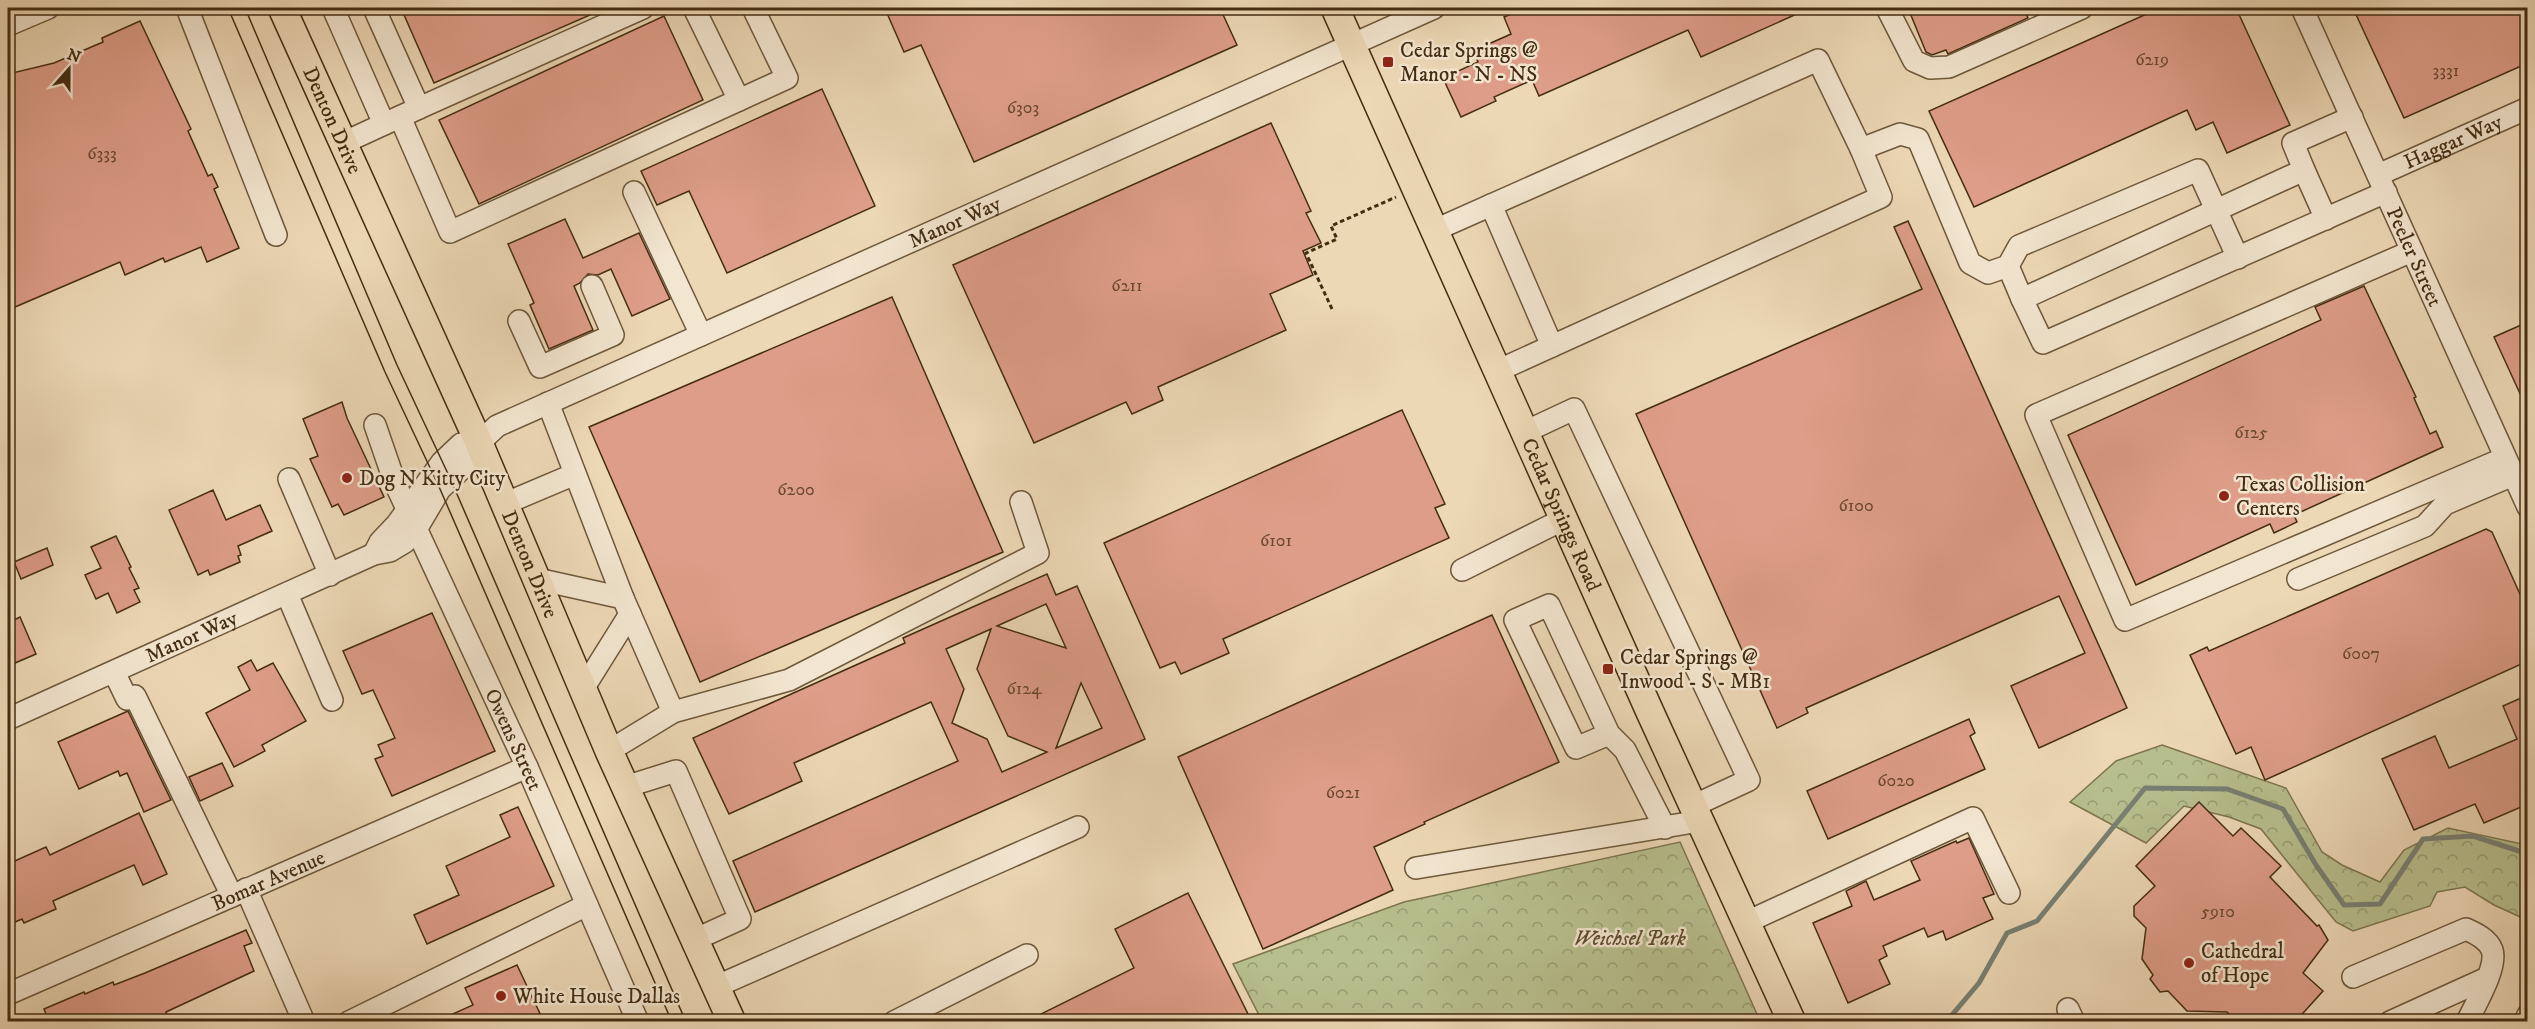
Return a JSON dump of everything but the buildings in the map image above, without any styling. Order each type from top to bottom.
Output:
[{"type":"main road","name":"Denton Drive","points":[[282,8],[479,443],[609,751],[732,1022]]},
{"type":"main road","name":"Cedar Springs Road","points":[[1335,8],[1792,1022]]},
{"type":"street","points":[[8,25],[48,8]]},
{"type":"street","points":[[187,8],[276,234]]},
{"type":"street","points":[[333,8],[450,231],[787,78],[753,8]]},
{"type":"street","points":[[374,8],[419,108]]},
{"type":"street","points":[[343,143],[643,8]]},
{"type":"street","points":[[694,8],[739,100]]},
{"type":"street","name":"Manor Way","points":[[8,719],[374,554],[390,551],[405,542],[417,528],[441,489],[471,459],[479,443],[497,426],[1434,8]]},
{"type":"street","points":[[1887,8],[1914,62],[1930,68],[1949,67],[2082,8]]},
{"type":"street","name":"Peeler Street","points":[[2302,8],[2528,507]]},
{"type":"street","points":[[1435,230],[1818,60],[1861,149],[1881,197],[1497,370]]},
{"type":"street","name":"Haggar Way","points":[[2022,299],[2043,344],[2326,219],[2382,183],[2528,108]]},
{"type":"street","points":[[2326,219],[2293,143],[2352,117]]},
{"type":"street","points":[[1861,149],[1900,134],[1918,139],[1970,263],[1988,273],[2008,266],[2019,246],[2198,170],[2238,258]]},
{"type":"street","points":[[2008,266],[2022,299],[2304,170]]},
{"type":"street","points":[[634,192],[700,335]]},
{"type":"street","points":[[1491,205],[1552,346]]},
{"type":"street","points":[[2412,251],[2036,415],[2125,620],[2509,466]]},
{"type":"street","points":[[540,367],[613,335],[592,286]]},
{"type":"street","points":[[519,321],[540,367],[575,474],[627,606],[673,712]]},
{"type":"street","points":[[594,343],[608,376]]},
{"type":"street","points":[[1416,868],[1665,828],[1697,813],[1749,780],[1574,409],[1525,432]]},
{"type":"street","name":"Owens Street","points":[[375,425],[395,483],[527,767],[638,1022]]},
{"type":"street","name":"Manor Way","points":[[374,554],[380,542],[408,509],[429,476],[461,444],[479,443]]},
{"type":"street","points":[[388,459],[407,471],[429,476]]},
{"type":"street","points":[[2298,579],[2425,525],[2445,504],[2509,466]]},
{"type":"street","points":[[504,504],[575,474]]},
{"type":"street","points":[[289,478],[330,574]]},
{"type":"street","points":[[609,751],[673,712],[789,680],[1038,554],[1021,502]]},
{"type":"street","points":[[1462,570],[1564,519]]},
{"type":"street","points":[[537,579],[627,606]]},
{"type":"street","points":[[287,594],[332,700]]},
{"type":"street","points":[[1610,734],[1576,748],[1515,620],[1549,605],[1610,734],[1625,750],[1665,828]]},
{"type":"street","points":[[583,689],[627,606]]},
{"type":"street","points":[[114,672],[127,699],[135,696],[304,1022]]},
{"type":"street","name":"Bomar Avenue","points":[[8,994],[527,767]]},
{"type":"street","points":[[625,787],[676,771],[740,919],[694,940]]},
{"type":"street","points":[[1747,922],[1973,818],[2009,893]]},
{"type":"street","points":[[715,987],[1078,827]]},
{"type":"street","points":[[349,1022],[587,905]]},
{"type":"street","points":[[2353,977],[2466,929],[2481,936],[2492,949],[2493,962],[2467,1022]]},
{"type":"street","points":[[894,1022],[1027,955]]},
{"type":"street","points":[[2390,1022],[2487,978]]},
{"type":"street","points":[[2525,1022],[2528,1015]]},
{"type":"path","points":[[1332,309],[1306,253],[1337,239],[1331,226],[1396,196]]},
{"type":"green space","points":[[2162,745],[2286,788],[2322,852],[2342,865],[2380,882],[2404,850],[2448,828],[2527,845],[2527,920],[2494,905],[2465,887],[2437,892],[2430,906],[2353,931],[2336,922],[2261,829],[2229,817],[2184,806],[2146,843],[2070,802],[2116,761]]},
{"type":"green space","name":"Weichsel Park","points":[[1680,842],[1760,1021],[1262,1021],[1233,964],[1404,902]]},
{"type":"waterway","points":[[1946,1022],[1979,983],[2007,933],[2037,921],[2145,788],[2227,789],[2283,809],[2316,865],[2344,905],[2380,904],[2423,839],[2473,836],[2528,854]]},
{"type":"tram line","points":[[228,8],[385,372],[440,489],[672,1022]]},
{"type":"tram line","points":[[245,8],[397,365],[450,478],[686,1022]]},
{"type":"place","name":"Cedar Springs @ Manor - N - NS","points":[[1388,62]]},
{"type":"place","name":"Dog N Kitty City","points":[[347,478]]},
{"type":"place","name":"Texas Collision Centers","points":[[2224,496]]},
{"type":"place","name":"Cedar Springs @ Inwood - S - MB1","points":[[1608,669]]},
{"type":"place","name":"Cathedral of Hope","points":[[2189,963]]},
{"type":"place","name":"White House Dallas","points":[[501,996]]}]
